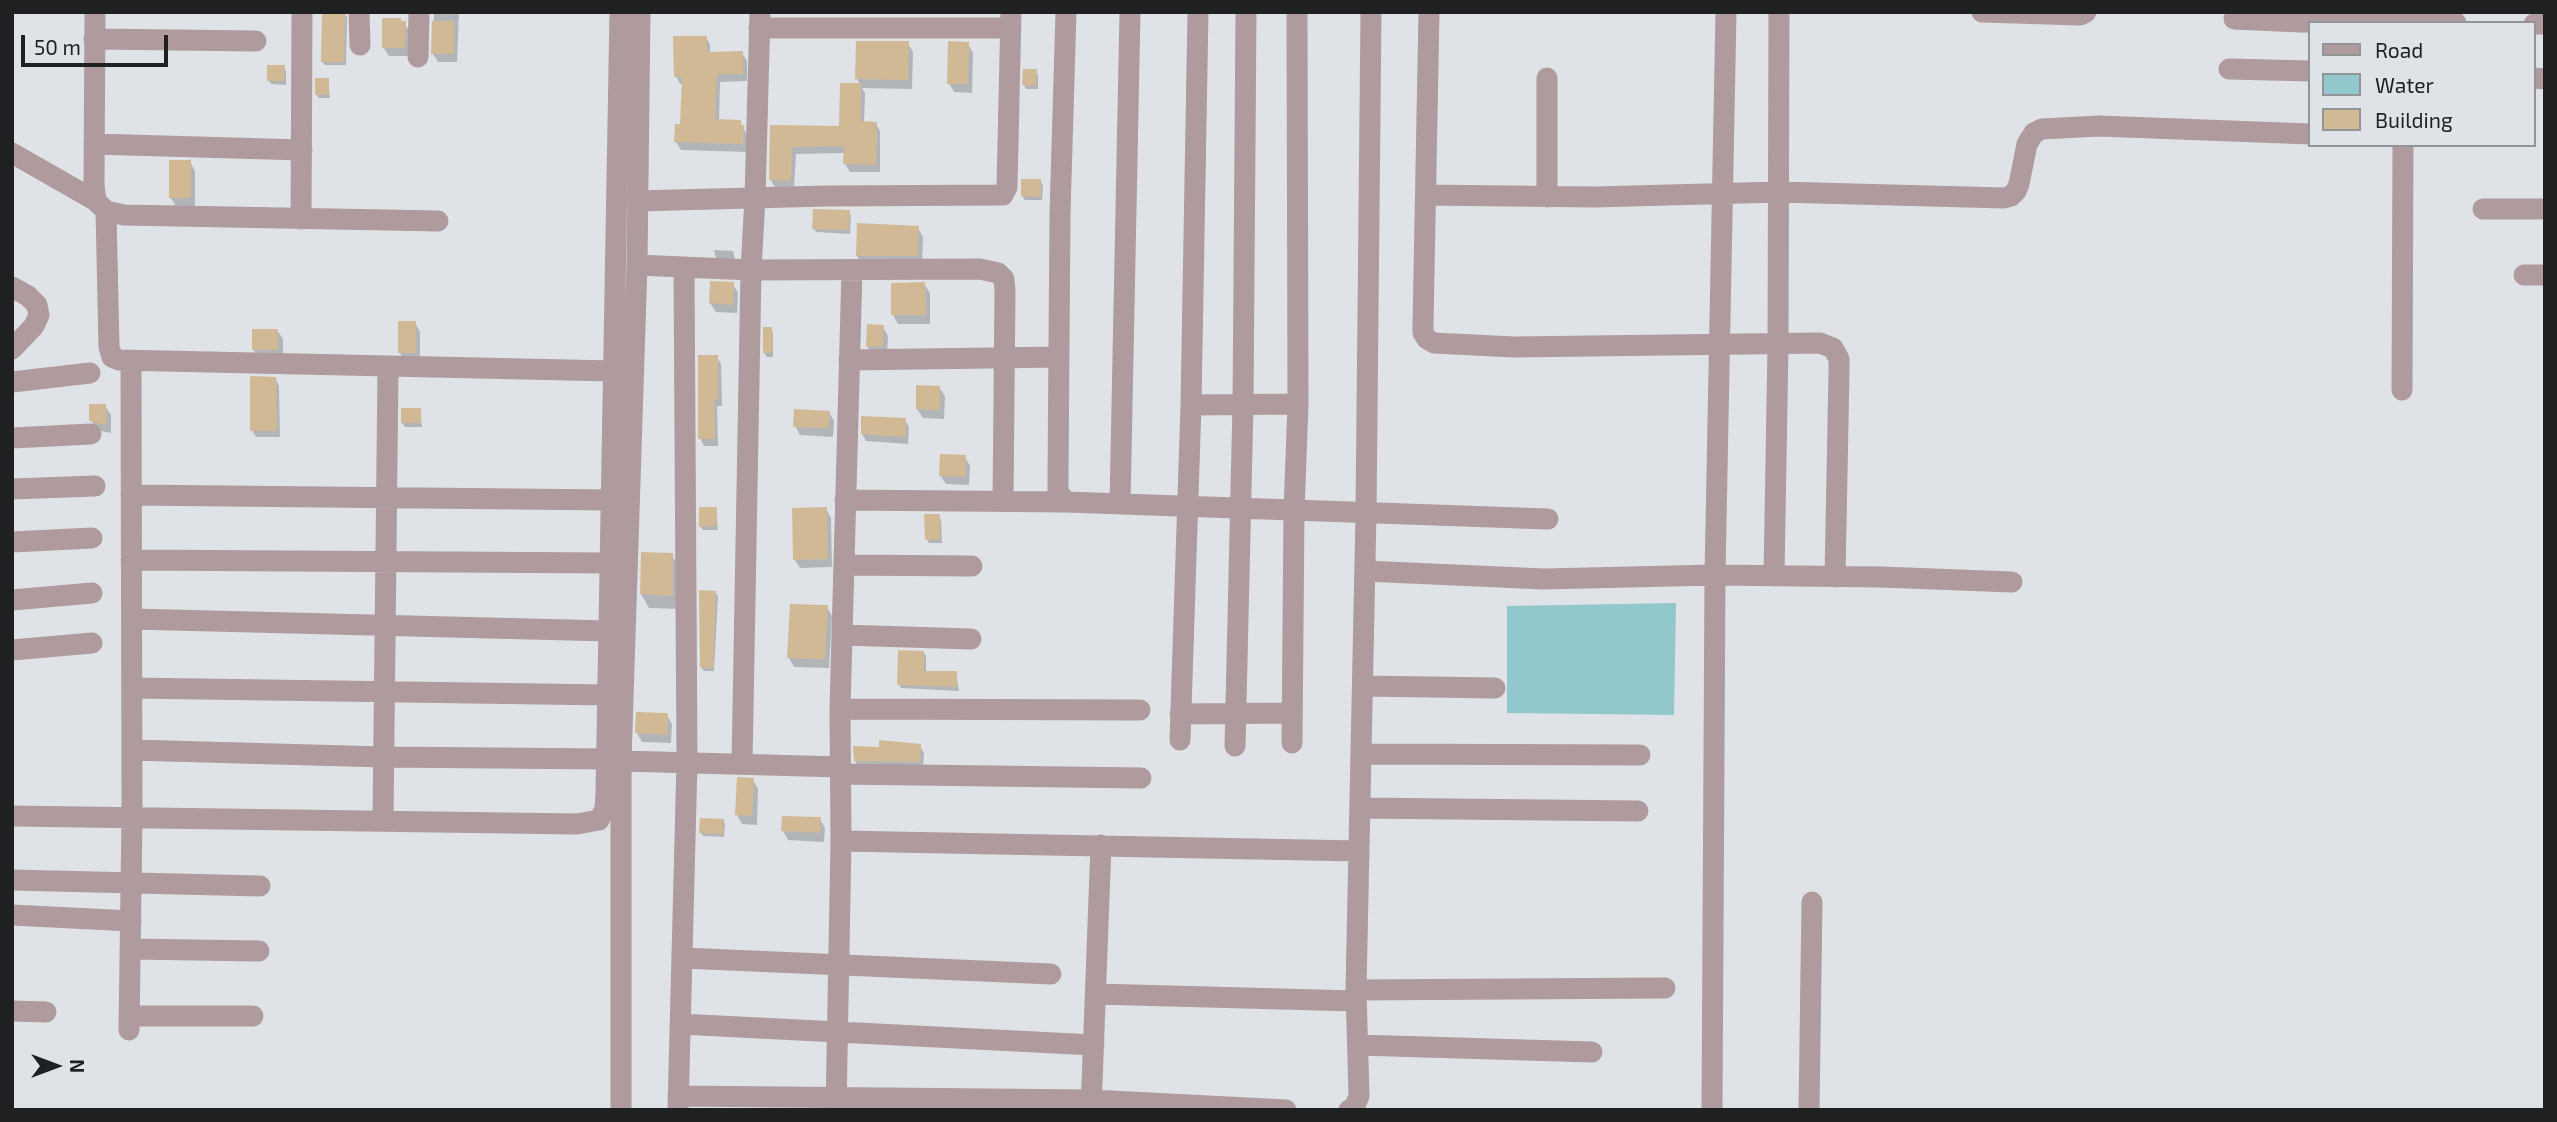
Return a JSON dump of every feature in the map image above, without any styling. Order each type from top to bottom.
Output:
[{"type":"street","points":[[95,12],[94,144],[112,358],[131,362],[613,371]]},
{"type":"street","points":[[301,219],[302,12]]},
{"type":"street","points":[[359,12],[359,45]]},
{"type":"street","points":[[418,57],[419,12]]},
{"type":"street","points":[[620,12],[608,695],[623,868],[621,1110]]},
{"type":"street","points":[[12,816],[589,823],[599,820],[605,809],[614,760],[637,265],[640,12]]},
{"type":"street","points":[[1066,12],[1058,478],[1058,492],[1066,502]]},
{"type":"street","points":[[1120,504],[1130,12]]},
{"type":"street","points":[[1180,740],[1191,405],[1198,12]]},
{"type":"street","points":[[1234,746],[1243,405],[1246,12]]},
{"type":"street","points":[[1292,743],[1294,511],[1298,404],[1297,12]]},
{"type":"street","points":[[1349,1110],[1354,1108],[1359,1096],[1356,995],[1366,514],[1371,12]]},
{"type":"street","points":[[1429,12],[1423,326],[1427,339],[1434,343],[1514,347],[1820,343],[1833,348],[1839,359],[1835,576]]},
{"type":"street","points":[[1712,1110],[1715,575],[1726,12]]},
{"type":"street","points":[[1774,576],[1779,345],[1779,12]]},
{"type":"street","points":[[1982,12],[2080,15],[2086,12]]},
{"type":"street","points":[[2234,19],[2308,22]]},
{"type":"street","points":[[637,201],[755,198],[1003,195],[1007,187],[1011,20],[760,20],[755,198],[751,270],[742,764]]},
{"type":"street","points":[[94,39],[256,41]]},
{"type":"street","points":[[2230,69],[2308,71]]},
{"type":"street","points":[[1547,78],[1547,197]]},
{"type":"street","points":[[1426,195],[1547,197],[1779,192],[2004,198],[2011,196],[2019,184],[2027,144],[2034,133],[2052,127],[2099,126],[2308,134]]},
{"type":"street","points":[[94,144],[302,150]]},
{"type":"street","points":[[2402,390],[2403,147]]},
{"type":"street","points":[[12,153],[101,206],[124,215],[438,221]]},
{"type":"street","points":[[2483,209],[2545,209]]},
{"type":"street","points":[[637,265],[751,270],[980,270],[998,273],[1004,279],[1005,291],[1003,501]]},
{"type":"street","points":[[684,267],[687,762],[678,1103],[1092,1105],[1286,1110]]},
{"type":"street","points":[[836,1103],[841,841],[840,709],[852,270]]},
{"type":"street","points":[[12,287],[37,305],[39,315],[34,326],[12,349]]},
{"type":"street","points":[[849,360],[1059,358]]},
{"type":"street","points":[[131,362],[132,817],[129,1023],[253,1016]]},
{"type":"street","points":[[383,821],[388,368]]},
{"type":"street","points":[[12,382],[90,373]]},
{"type":"street","points":[[1191,405],[1298,404]]},
{"type":"street","points":[[12,438],[91,434]]},
{"type":"street","points":[[12,489],[95,486]]},
{"type":"street","points":[[131,495],[612,500]]},
{"type":"street","points":[[845,500],[1066,502],[1548,519]]},
{"type":"street","points":[[12,542],[92,538]]},
{"type":"street","points":[[131,560],[610,563]]},
{"type":"street","points":[[844,565],[972,566]]},
{"type":"street","points":[[1365,570],[1544,579],[1715,575],[2012,582]]},
{"type":"street","points":[[12,600],[92,593]]},
{"type":"street","points":[[132,619],[609,631]]},
{"type":"street","points":[[842,635],[971,639]]},
{"type":"street","points":[[12,650],[92,643]]},
{"type":"street","points":[[1363,686],[1495,688]]},
{"type":"street","points":[[132,688],[608,695]]},
{"type":"street","points":[[840,709],[1140,710]]},
{"type":"street","points":[[1180,714],[1292,713]]},
{"type":"street","points":[[132,750],[687,762],[841,771],[1142,778]]},
{"type":"street","points":[[1361,754],[1640,755]]},
{"type":"street","points":[[1360,808],[1639,811]]},
{"type":"street","points":[[841,841],[1359,851]]},
{"type":"street","points":[[1092,1105],[1101,845]]},
{"type":"street","points":[[12,880],[260,886]]},
{"type":"street","points":[[1809,1110],[1812,902]]},
{"type":"street","points":[[12,915],[131,921]]},
{"type":"street","points":[[130,949],[259,951]]},
{"type":"street","points":[[683,958],[1051,974]]},
{"type":"street","points":[[1096,994],[1356,995],[1665,988]]},
{"type":"street","points":[[12,1011],[46,1012]]},
{"type":"street","points":[[680,1024],[1094,1045]]},
{"type":"street","points":[[1358,1045],[1592,1052]]},
{"type":"water","points":[[1676,603],[1674,715],[1507,713],[1507,606]]},
{"type":"building","points":[[322,12],[345,12],[344,62],[321,62]]},
{"type":"building","points":[[382,18],[401,18],[401,21],[406,21],[405,48],[382,48]]},
{"type":"building","points":[[432,21],[454,21],[454,54],[431,54]]},
{"type":"building","points":[[673,36],[707,36],[707,52],[743,51],[743,74],[717,74],[715,119],[741,120],[741,125],[744,125],[743,144],[674,142],[675,124],[680,124],[682,77],[674,77]]},
{"type":"building","points":[[856,41],[909,41],[908,80],[855,79]]},
{"type":"building","points":[[948,41],[969,42],[968,84],[947,84]]},
{"type":"building","points":[[267,65],[285,65],[284,81],[267,81]]},
{"type":"building","points":[[1023,69],[1037,69],[1036,86],[1022,85]]},
{"type":"building","points":[[315,78],[329,78],[329,95],[315,95]]},
{"type":"building","points":[[840,83],[861,83],[861,121],[877,122],[876,165],[843,164],[844,146],[792,147],[791,181],[769,180],[770,125],[839,126]]},
{"type":"building","points":[[169,160],[191,160],[191,198],[169,198]]},
{"type":"building","points":[[1021,179],[1041,179],[1041,197],[1021,196]]},
{"type":"building","points":[[813,209],[850,210],[849,230],[812,229]]},
{"type":"building","points":[[857,223],[919,226],[918,256],[856,256]]},
{"type":"building","points":[[710,281],[734,282],[733,305],[709,303]]},
{"type":"building","points":[[925,282],[926,315],[891,315],[891,283]]},
{"type":"building","points":[[398,321],[416,321],[416,353],[398,353]]},
{"type":"building","points":[[867,324],[884,325],[883,346],[866,347]]},
{"type":"building","points":[[763,327],[772,327],[772,353],[763,353]]},
{"type":"building","points":[[252,329],[278,329],[278,350],[252,350]]},
{"type":"building","points":[[698,355],[718,355],[718,399],[714,399],[715,439],[698,439]]},
{"type":"building","points":[[250,376],[276,377],[277,431],[250,431]]},
{"type":"building","points":[[916,385],[940,386],[940,410],[916,409]]},
{"type":"building","points":[[89,404],[106,404],[106,425],[89,421]]},
{"type":"building","points":[[401,408],[421,408],[421,423],[401,423]]},
{"type":"building","points":[[794,409],[830,411],[829,428],[793,427]]},
{"type":"building","points":[[861,416],[906,418],[905,437],[861,434]]},
{"type":"building","points":[[940,454],[966,455],[965,477],[939,476]]},
{"type":"building","points":[[699,507],[717,507],[717,526],[699,527]]},
{"type":"building","points":[[827,507],[828,559],[793,560],[792,508]]},
{"type":"building","points":[[924,514],[940,514],[940,539],[925,540]]},
{"type":"building","points":[[641,552],[673,553],[673,596],[640,594]]},
{"type":"building","points":[[699,590],[716,591],[713,668],[700,667]]},
{"type":"building","points":[[790,604],[828,605],[825,659],[787,658]]},
{"type":"building","points":[[898,650],[924,651],[924,671],[957,671],[957,687],[897,685]]},
{"type":"building","points":[[636,712],[668,713],[667,735],[635,733]]},
{"type":"building","points":[[879,740],[921,744],[920,762],[854,761],[853,746],[879,747]]},
{"type":"building","points":[[737,777],[754,778],[752,816],[735,815]]},
{"type":"building","points":[[782,816],[821,817],[820,833],[781,831]]},
{"type":"building","points":[[700,818],[724,819],[723,834],[699,833]]}]
